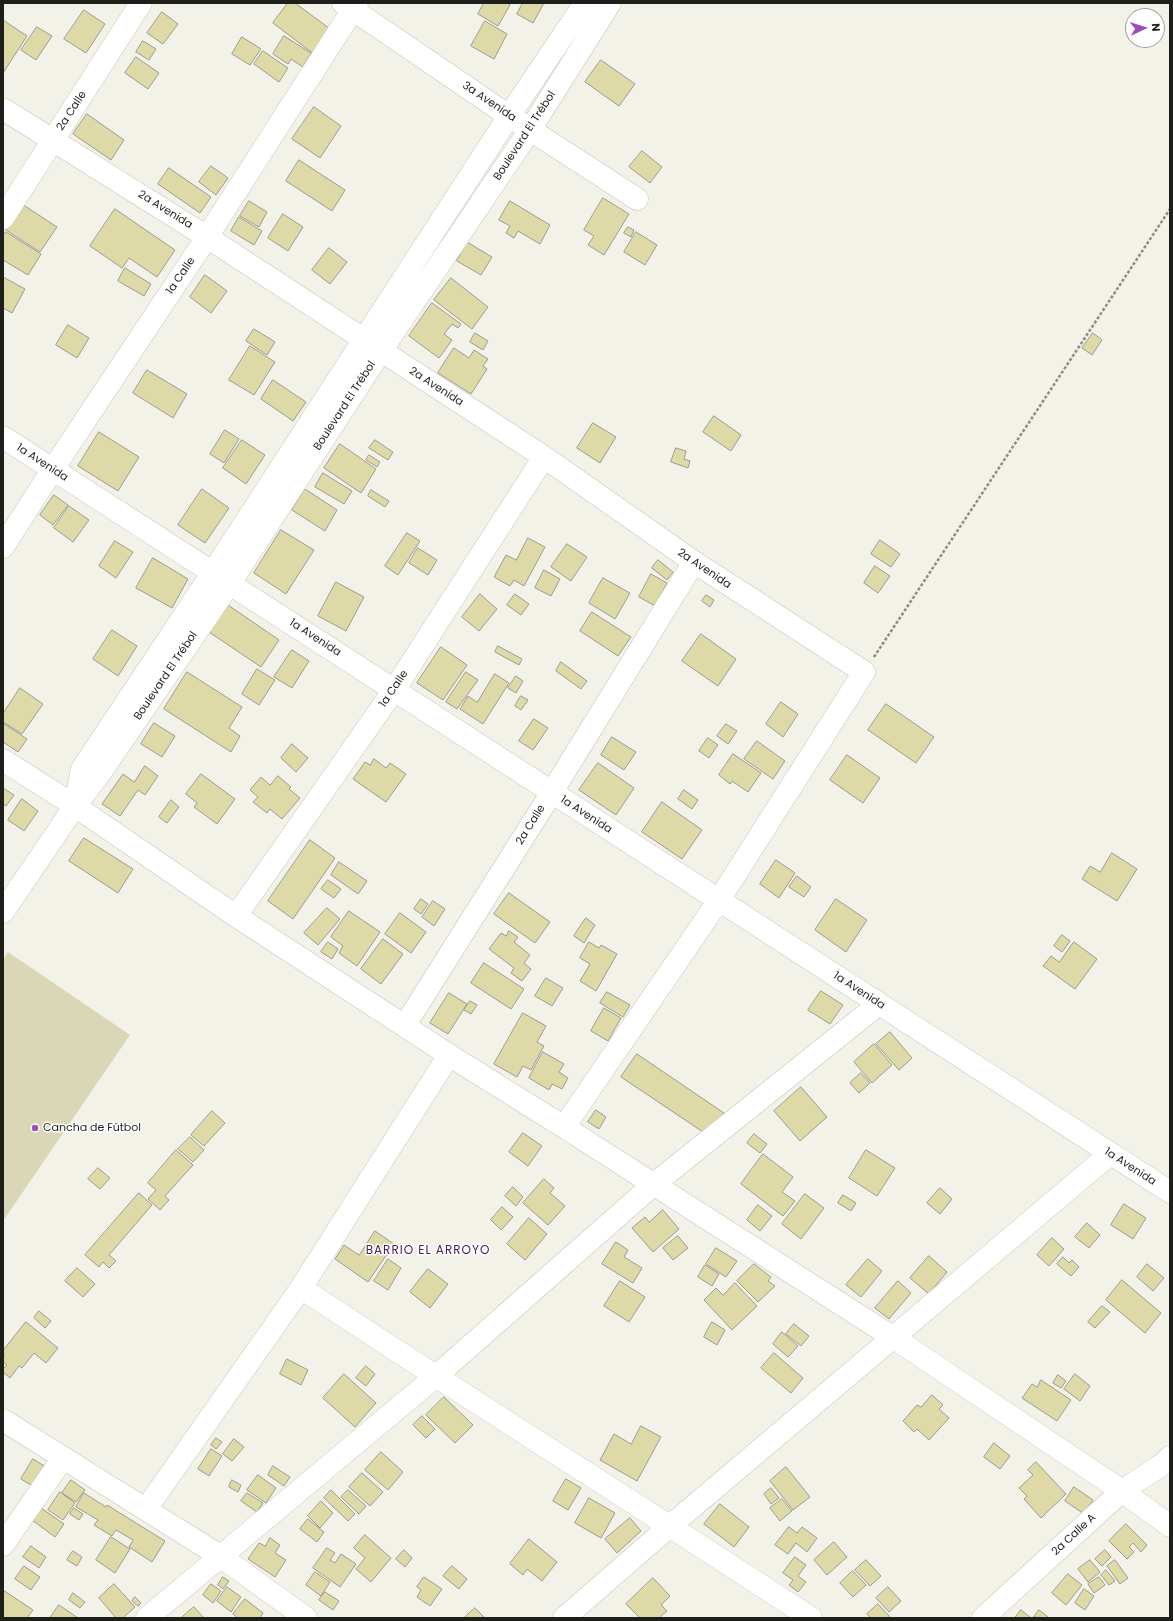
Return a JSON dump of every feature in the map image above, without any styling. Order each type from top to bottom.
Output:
[{"type":"street","name":"2a Calle","points":[[3,218],[141,3]]},
{"type":"street","name":"Boulevard El Trébol","points":[[3,912],[75,806],[98,776],[221,578],[373,345],[509,116],[585,3]]},
{"type":"street","name":"Boulevard El Trébol","points":[[373,345],[530,130],[610,3]]},
{"type":"street","name":"3a Avenida","points":[[351,5],[509,116],[637,199]]},
{"type":"street","name":"1a Calle","points":[[3,547],[207,236],[351,5]]},
{"type":"street","name":"2a Avenida","points":[[3,109],[207,236],[544,457],[694,562],[864,672]]},
{"type":"street","name":"1a Avenida","points":[[3,437],[1170,1192]]},
{"type":"street","name":"1a Calle","points":[[236,916],[394,690],[544,457]]},
{"type":"street","name":"2a Calle","points":[[405,1025],[552,792],[694,562]]},
{"type":"street","points":[[564,1127],[719,900],[864,672]]},
{"type":"street","points":[[3,760],[75,806],[236,916],[449,1055],[894,1338],[1122,1491],[1170,1526]]},
{"type":"street","points":[[147,1618],[435,1377],[654,1184],[879,1004]]},
{"type":"street","points":[[146,1509],[301,1288],[449,1055]]},
{"type":"street","points":[[564,1618],[670,1526],[1110,1154]]},
{"type":"street","points":[[301,1288],[435,1377],[670,1526],[811,1618]]},
{"type":"street","points":[[3,1420],[220,1556],[306,1618]]},
{"type":"street","name":"2a Calle A","points":[[983,1618],[1122,1491],[1163,1464],[1170,1457]]},
{"type":"street","points":[[3,1545],[63,1458]]},
{"type":"path","points":[[864,672],[1170,209]]},
{"type":"shaded area","name":"Cancha de Fútbol","points":[[8,952],[130,1035],[3,1221],[3,960]]},
{"type":"building","points":[[288,3],[295,3],[333,31],[315,55],[273,23]]},
{"type":"building","points":[[484,3],[507,3],[510,5],[498,26],[478,14]]},
{"type":"building","points":[[523,3],[544,3],[533,23],[517,14]]},
{"type":"building","points":[[84,10],[105,24],[86,53],[64,39]]},
{"type":"building","points":[[162,12],[178,24],[163,44],[147,33]]},
{"type":"building","points":[[3,20],[27,36],[3,73]]},
{"type":"building","points":[[485,21],[507,34],[494,59],[471,46]]},
{"type":"building","points":[[37,27],[52,36],[36,60],[21,50]]},
{"type":"building","points":[[284,36],[311,53],[303,67],[291,59],[288,64],[273,54]]},
{"type":"building","points":[[242,37],[261,49],[250,65],[232,54]]},
{"type":"building","points":[[143,41],[156,49],[149,60],[136,52]]},
{"type":"building","points":[[263,51],[288,68],[279,82],[254,64]]},
{"type":"building","points":[[136,57],[159,73],[148,89],[125,73]]},
{"type":"building","points":[[601,60],[635,84],[619,106],[585,82]]},
{"type":"building","points":[[314,107],[341,126],[320,158],[292,139]]},
{"type":"building","points":[[87,114],[124,140],[111,160],[73,134]]},
{"type":"building","points":[[642,151],[662,167],[650,183],[629,167]]},
{"type":"building","points":[[299,160],[345,190],[332,211],[286,181]]},
{"type":"building","points":[[211,166],[228,178],[216,195],[199,182]]},
{"type":"building","points":[[169,168],[211,197],[200,213],[158,184]]},
{"type":"building","points":[[603,198],[629,214],[604,255],[588,245],[594,236],[584,230]]},
{"type":"building","points":[[249,201],[267,212],[259,227],[240,216]]},
{"type":"building","points":[[510,201],[550,225],[540,244],[518,231],[514,238],[506,233],[510,226],[499,220]]},
{"type":"building","points":[[22,204],[57,227],[40,252],[6,230]]},
{"type":"building","points":[[115,209],[175,250],[157,277],[129,258],[122,268],[90,246]]},
{"type":"building","points":[[283,214],[303,227],[288,251],[268,238]]},
{"type":"building","points":[[239,217],[262,231],[254,245],[231,231]]},
{"type":"building","points":[[628,227],[634,230],[631,237],[624,233]]},
{"type":"building","points":[[6,232],[41,254],[28,275],[3,260],[3,236]]},
{"type":"building","points":[[636,232],[657,245],[645,265],[624,252]]},
{"type":"building","points":[[467,242],[492,257],[481,275],[457,261]]},
{"type":"building","points":[[329,248],[347,262],[330,284],[312,270]]},
{"type":"building","points":[[125,268],[151,284],[144,296],[118,281]]},
{"type":"building","points":[[205,275],[227,291],[211,313],[190,297]]},
{"type":"building","points":[[3,277],[25,289],[12,313],[3,308]]},
{"type":"building","points":[[451,278],[488,307],[472,329],[434,300]]},
{"type":"building","points":[[432,303],[461,324],[458,328],[452,324],[444,334],[452,340],[439,358],[409,336]]},
{"type":"building","points":[[68,325],[89,338],[77,358],[56,345]]},
{"type":"building","points":[[254,329],[275,342],[267,355],[246,341]]},
{"type":"building","points":[[475,333],[488,341],[483,350],[470,342]]},
{"type":"building","points":[[1093,333],[1102,340],[1092,355],[1082,348]]},
{"type":"building","points":[[250,346],[275,362],[254,395],[229,380]]},
{"type":"building","points":[[454,348],[469,358],[474,350],[488,359],[483,366],[487,369],[471,394],[438,373]]},
{"type":"building","points":[[147,370],[187,394],[173,418],[133,393]]},
{"type":"building","points":[[273,380],[306,402],[293,421],[261,399]]},
{"type":"building","points":[[714,416],[741,435],[731,451],[703,432]]},
{"type":"building","points":[[593,423],[616,437],[600,463],[577,448]]},
{"type":"building","points":[[225,430],[239,439],[224,463],[210,454]]},
{"type":"building","points":[[99,432],[139,457],[118,491],[78,466]]},
{"type":"building","points":[[242,440],[265,455],[246,484],[223,468]]},
{"type":"building","points":[[375,440],[393,452],[388,460],[369,448]]},
{"type":"building","points":[[340,444],[376,469],[361,493],[324,468]]},
{"type":"building","points":[[676,448],[686,451],[684,459],[690,461],[688,468],[671,462]]},
{"type":"building","points":[[369,455],[380,462],[377,467],[366,460]]},
{"type":"building","points":[[323,473],[352,491],[344,504],[315,487]]},
{"type":"building","points":[[202,489],[229,508],[205,543],[178,525]]},
{"type":"building","points":[[305,489],[337,510],[325,531],[292,510]]},
{"type":"building","points":[[371,490],[389,501],[385,507],[368,496]]},
{"type":"building","points":[[54,495],[68,505],[53,525],[40,515]]},
{"type":"building","points":[[69,506],[89,520],[73,542],[54,528]]},
{"type":"building","points":[[281,530],[314,550],[286,594],[254,573]]},
{"type":"building","points":[[407,533],[420,541],[398,575],[385,566]]},
{"type":"building","points":[[528,538],[545,547],[524,586],[514,580],[510,586],[494,577],[506,555],[516,560]]},
{"type":"building","points":[[880,540],[900,554],[891,567],[871,554]]},
{"type":"building","points":[[115,541],[133,552],[116,578],[99,566]]},
{"type":"building","points":[[567,544],[587,557],[571,581],[551,567]]},
{"type":"building","points":[[418,548],[437,560],[428,575],[409,563]]},
{"type":"building","points":[[153,558],[188,579],[172,608],[136,588]]},
{"type":"building","points":[[658,560],[673,572],[667,580],[652,568]]},
{"type":"building","points":[[875,566],[890,576],[878,593],[864,583]]},
{"type":"building","points":[[544,570],[560,579],[551,596],[535,588]]},
{"type":"building","points":[[651,574],[667,583],[655,606],[639,597]]},
{"type":"building","points":[[603,578],[630,593],[615,619],[589,603]]},
{"type":"building","points":[[336,582],[364,597],[346,631],[318,616]]},
{"type":"building","points":[[480,594],[497,609],[479,631],[462,617]]},
{"type":"building","points":[[515,594],[529,604],[521,615],[507,605]]},
{"type":"building","points":[[706,595],[714,600],[710,607],[702,601]]},
{"type":"building","points":[[228,605],[279,640],[261,667],[209,632]]},
{"type":"building","points":[[592,612],[631,637],[618,656],[580,631]]},
{"type":"building","points":[[112,630],[137,646],[118,676],[93,659]]},
{"type":"building","points":[[701,634],[736,659],[718,686],[682,661]]},
{"type":"building","points":[[498,646],[522,659],[519,665],[495,652]]},
{"type":"building","points":[[441,647],[467,665],[443,700],[417,683]]},
{"type":"building","points":[[292,650],[309,661],[292,688],[274,677]]},
{"type":"building","points":[[561,662],[587,681],[581,689],[556,671]]},
{"type":"building","points":[[257,669],[275,680],[259,705],[242,694]]},
{"type":"building","points":[[187,672],[242,707],[229,728],[240,736],[231,752],[164,709]]},
{"type":"building","points":[[466,672],[478,680],[457,709],[446,702]]},
{"type":"building","points":[[495,674],[509,683],[483,724],[460,709],[468,696],[477,702]]},
{"type":"building","points":[[516,676],[523,681],[516,693],[508,688]]},
{"type":"building","points":[[20,688],[43,704],[22,734],[3,722],[3,714]]},
{"type":"building","points":[[521,696],[528,700],[521,710],[515,706]]},
{"type":"building","points":[[781,702],[798,714],[783,737],[766,724]]},
{"type":"building","points":[[886,704],[934,737],[916,763],[868,730]]},
{"type":"building","points":[[534,719],[548,728],[533,750],[519,741]]},
{"type":"building","points":[[3,723],[27,739],[18,752],[3,742]]},
{"type":"building","points":[[154,723],[175,736],[162,757],[141,744]]},
{"type":"building","points":[[726,724],[737,731],[728,744],[717,736]]},
{"type":"building","points":[[612,737],[636,752],[624,770],[601,755]]},
{"type":"building","points":[[708,738],[718,745],[709,758],[699,751]]},
{"type":"building","points":[[757,741],[785,761],[773,779],[744,759]]},
{"type":"building","points":[[292,744],[308,758],[296,772],[281,758]]},
{"type":"building","points":[[733,754],[761,773],[748,792],[732,781],[730,784],[719,775]]},
{"type":"building","points":[[847,755],[880,778],[863,803],[830,780]]},
{"type":"building","points":[[374,759],[386,768],[390,763],[406,774],[386,802],[353,779],[365,762],[370,765]]},
{"type":"building","points":[[598,763],[634,788],[616,815],[579,790]]},
{"type":"building","points":[[145,766],[158,776],[145,795],[138,790],[120,816],[102,804],[123,774],[134,782]]},
{"type":"building","points":[[201,774],[235,799],[217,824],[194,807],[197,803],[186,794]]},
{"type":"building","points":[[278,776],[291,787],[289,789],[300,798],[282,819],[270,809],[267,813],[253,802],[258,797],[250,790],[261,777],[270,785]]},
{"type":"building","points":[[3,788],[14,795],[6,806],[3,804]]},
{"type":"building","points":[[684,790],[698,800],[692,809],[678,799]]},
{"type":"building","points":[[22,799],[38,811],[24,831],[8,820]]},
{"type":"building","points":[[171,800],[179,807],[167,823],[159,817]]},
{"type":"building","points":[[662,802],[702,830],[682,859],[642,832]]},
{"type":"building","points":[[84,838],[133,869],[118,893],[69,861]]},
{"type":"building","points":[[310,840],[335,858],[293,919],[268,901]]},
{"type":"building","points":[[1112,853],[1137,869],[1117,901],[1082,879],[1090,866],[1100,872]]},
{"type":"building","points":[[776,860],[795,873],[779,898],[760,884]]},
{"type":"building","points":[[339,862],[367,881],[358,894],[331,875]]},
{"type":"building","points":[[797,876],[811,887],[804,897],[789,887]]},
{"type":"building","points":[[328,880],[341,889],[334,898],[321,889]]},
{"type":"building","points":[[509,893],[550,922],[535,943],[494,914]]},
{"type":"building","points":[[421,899],[428,904],[421,914],[414,909]]},
{"type":"building","points":[[836,899],[867,920],[846,952],[815,930]]},
{"type":"building","points":[[433,901],[445,909],[434,926],[422,917]]},
{"type":"building","points":[[327,908],[340,919],[318,945],[304,933]]},
{"type":"building","points":[[349,911],[380,932],[357,966],[339,953],[343,946],[331,937]]},
{"type":"building","points":[[400,913],[426,932],[411,953],[385,934]]},
{"type":"building","points":[[586,918],[595,925],[584,943],[574,936]]},
{"type":"building","points":[[509,931],[518,937],[514,942],[530,955],[524,963],[531,969],[522,981],[511,973],[514,968],[489,949],[501,933],[506,936]]},
{"type":"building","points":[[1062,935],[1070,941],[1062,952],[1054,946]]},
{"type":"building","points":[[383,939],[403,954],[381,984],[361,969]]},
{"type":"building","points":[[328,942],[338,949],[332,959],[321,952]]},
{"type":"building","points":[[589,942],[599,948],[601,945],[617,954],[596,991],[580,981],[590,964],[580,958]]},
{"type":"building","points":[[1074,942],[1097,959],[1075,989],[1043,966],[1051,956],[1059,962]]},
{"type":"building","points":[[484,963],[524,989],[511,1009],[471,983]]},
{"type":"building","points":[[546,978],[563,988],[552,1006],[535,996]]},
{"type":"building","points":[[821,991],[843,1005],[830,1024],[808,1010]]},
{"type":"building","points":[[607,992],[630,1005],[623,1017],[600,1003]]},
{"type":"building","points":[[449,993],[467,1004],[448,1034],[430,1023]]},
{"type":"building","points":[[470,1001],[477,1005],[471,1014],[464,1010]]},
{"type":"building","points":[[604,1008],[621,1018],[608,1041],[591,1031]]},
{"type":"building","points":[[523,1013],[546,1026],[537,1042],[544,1046],[531,1070],[523,1066],[517,1077],[494,1064]]},
{"type":"building","points":[[890,1032],[912,1058],[899,1070],[876,1044]]},
{"type":"building","points":[[874,1044],[892,1065],[872,1083],[854,1062]]},
{"type":"building","points":[[543,1052],[564,1064],[559,1072],[568,1078],[562,1089],[552,1084],[549,1090],[529,1078]]},
{"type":"building","points":[[637,1054],[724,1113],[709,1136],[621,1077]]},
{"type":"building","points":[[861,1073],[870,1083],[859,1093],[850,1083]]},
{"type":"building","points":[[801,1087],[827,1117],[800,1141],[774,1111]]},
{"type":"building","points":[[596,1110],[606,1117],[599,1129],[588,1122]]},
{"type":"building","points":[[212,1111],[225,1123],[204,1146],[191,1135]]},
{"type":"building","points":[[523,1133],[542,1146],[528,1166],[509,1152]]},
{"type":"building","points":[[754,1134],[767,1144],[760,1153],[747,1143]]},
{"type":"building","points":[[190,1137],[204,1150],[193,1162],[178,1149]]},
{"type":"building","points":[[176,1150],[193,1165],[165,1196],[169,1200],[160,1210],[148,1199],[156,1190],[148,1183]]},
{"type":"building","points":[[866,1150],[895,1168],[877,1196],[849,1178]]},
{"type":"building","points":[[763,1154],[793,1177],[782,1192],[795,1201],[783,1216],[741,1184]]},
{"type":"building","points":[[98,1168],[110,1178],[100,1189],[88,1179]]},
{"type":"building","points":[[544,1179],[554,1188],[550,1193],[565,1206],[548,1225],[523,1203]]},
{"type":"building","points":[[513,1187],[523,1197],[516,1206],[505,1196]]},
{"type":"building","points":[[940,1188],[952,1199],[940,1214],[927,1203]]},
{"type":"building","points":[[139,1193],[152,1205],[109,1255],[116,1261],[109,1268],[103,1262],[99,1267],[85,1255]]},
{"type":"building","points":[[805,1194],[824,1208],[801,1239],[782,1224]]},
{"type":"building","points":[[843,1195],[856,1203],[851,1211],[838,1203]]},
{"type":"building","points":[[1124,1204],[1146,1218],[1133,1239],[1111,1225]]},
{"type":"building","points":[[758,1205],[772,1216],[760,1231],[747,1220]]},
{"type":"building","points":[[502,1207],[513,1217],[501,1230],[491,1220]]},
{"type":"building","points":[[663,1210],[679,1229],[653,1252],[632,1228],[645,1217],[649,1222]]},
{"type":"building","points":[[529,1218],[547,1234],[525,1260],[507,1244]]},
{"type":"building","points":[[1087,1223],[1100,1235],[1089,1248],[1075,1237]]},
{"type":"building","points":[[375,1231],[394,1244],[368,1282],[335,1259],[344,1245],[359,1255]]},
{"type":"building","points":[[678,1236],[688,1248],[673,1260],[663,1248]]},
{"type":"building","points":[[1052,1238],[1064,1249],[1049,1266],[1037,1255]]},
{"type":"building","points":[[616,1242],[628,1250],[624,1257],[642,1268],[633,1283],[602,1264]]},
{"type":"building","points":[[716,1248],[737,1261],[726,1277],[706,1264]]},
{"type":"building","points":[[929,1256],[947,1272],[929,1294],[910,1278]]},
{"type":"building","points":[[1063,1257],[1069,1263],[1072,1260],[1079,1267],[1071,1276],[1057,1264]]},
{"type":"building","points":[[388,1259],[401,1268],[388,1290],[374,1281]]},
{"type":"building","points":[[868,1259],[882,1271],[861,1297],[846,1285]]},
{"type":"building","points":[[754,1264],[771,1277],[768,1281],[775,1286],[758,1302],[737,1281]]},
{"type":"building","points":[[1147,1264],[1164,1278],[1153,1291],[1137,1277]]},
{"type":"building","points":[[705,1265],[719,1274],[712,1286],[698,1277]]},
{"type":"building","points":[[77,1268],[95,1284],[83,1297],[65,1281]]},
{"type":"building","points":[[428,1269],[448,1284],[430,1308],[410,1292]]},
{"type":"building","points":[[1122,1280],[1161,1313],[1145,1333],[1106,1300]]},
{"type":"building","points":[[620,1281],[645,1297],[629,1322],[604,1306]]},
{"type":"building","points":[[898,1281],[911,1293],[889,1319],[875,1308]]},
{"type":"building","points":[[735,1283],[757,1306],[732,1330],[704,1300],[716,1288],[723,1295]]},
{"type":"building","points":[[1102,1306],[1110,1312],[1095,1328],[1088,1322]]},
{"type":"building","points":[[39,1311],[51,1321],[45,1328],[34,1318]]},
{"type":"building","points":[[26,1322],[58,1348],[46,1363],[34,1353],[22,1368],[19,1366],[10,1378],[3,1372],[3,1369],[7,1365],[3,1362],[3,1351]]},
{"type":"building","points":[[712,1322],[725,1330],[717,1345],[704,1337]]},
{"type":"building","points":[[794,1324],[809,1336],[801,1346],[786,1334]]},
{"type":"building","points":[[782,1332],[798,1346],[788,1357],[773,1344]]},
{"type":"building","points":[[774,1353],[803,1378],[791,1393],[761,1368]]},
{"type":"building","points":[[287,1359],[308,1370],[301,1385],[280,1374]]},
{"type":"building","points":[[366,1366],[375,1374],[366,1386],[356,1378]]},
{"type":"building","points":[[344,1374],[376,1403],[355,1427],[323,1398]]},
{"type":"building","points":[[1075,1374],[1090,1386],[1080,1401],[1064,1389]]},
{"type":"building","points":[[1058,1375],[1066,1381],[1061,1388],[1053,1383]]},
{"type":"building","points":[[1041,1380],[1071,1400],[1057,1421],[1022,1398],[1032,1384],[1037,1387]]},
{"type":"building","points":[[932,1395],[943,1405],[939,1409],[949,1418],[929,1440],[917,1429],[914,1432],[903,1421],[917,1405],[921,1407]]},
{"type":"building","points":[[444,1397],[473,1425],[455,1443],[426,1415]]},
{"type":"building","points":[[422,1416],[435,1429],[426,1438],[413,1425]]},
{"type":"building","points":[[641,1426],[661,1437],[637,1481],[600,1460],[614,1434],[631,1444]]},
{"type":"building","points":[[216,1438],[222,1442],[216,1449],[211,1445]]},
{"type":"building","points":[[234,1439],[244,1447],[232,1461],[223,1454]]},
{"type":"building","points":[[994,1443],[1010,1456],[1000,1469],[984,1457]]},
{"type":"building","points":[[211,1449],[222,1456],[209,1476],[198,1469]]},
{"type":"building","points":[[381,1452],[403,1472],[388,1490],[365,1470]]},
{"type":"building","points":[[33,1459],[46,1467],[34,1487],[21,1479]]},
{"type":"building","points":[[1036,1462],[1066,1494],[1041,1518],[1024,1499],[1027,1496],[1019,1488],[1033,1475],[1028,1470]]},
{"type":"building","points":[[273,1466],[290,1477],[284,1486],[268,1475]]},
{"type":"building","points":[[786,1467],[810,1497],[793,1510],[770,1481]]},
{"type":"building","points":[[362,1473],[383,1492],[370,1506],[349,1487]]},
{"type":"building","points":[[258,1475],[276,1488],[266,1503],[247,1490]]},
{"type":"building","points":[[566,1479],[581,1488],[568,1510],[553,1501]]},
{"type":"building","points":[[71,1480],[85,1490],[76,1502],[62,1493]]},
{"type":"building","points":[[232,1480],[241,1485],[238,1492],[229,1487]]},
{"type":"building","points":[[1074,1487],[1093,1500],[1084,1514],[1065,1501]]},
{"type":"building","points":[[771,1488],[779,1498],[771,1504],[764,1494]]},
{"type":"building","points":[[331,1490],[355,1514],[348,1521],[324,1498]]},
{"type":"building","points":[[348,1490],[366,1506],[359,1514],[341,1497]]},
{"type":"building","points":[[60,1492],[75,1503],[63,1520],[48,1510]]},
{"type":"building","points":[[84,1493],[106,1507],[107,1505],[165,1541],[152,1562],[129,1547],[133,1540],[116,1530],[112,1536],[94,1525],[98,1520],[76,1507]]},
{"type":"building","points":[[247,1493],[263,1503],[257,1512],[241,1501]]},
{"type":"building","points":[[589,1498],[615,1513],[601,1538],[575,1523]]},
{"type":"building","points":[[782,1499],[792,1511],[780,1521],[770,1508]]},
{"type":"building","points":[[321,1501],[333,1513],[320,1528],[308,1516]]},
{"type":"building","points":[[720,1504],[749,1527],[734,1547],[704,1524]]},
{"type":"building","points":[[41,1508],[64,1524],[55,1537],[32,1520]]},
{"type":"building","points":[[74,1508],[83,1514],[79,1520],[70,1514]]},
{"type":"building","points":[[630,1518],[641,1531],[617,1553],[605,1539]]},
{"type":"building","points":[[308,1519],[324,1532],[317,1542],[300,1529]]},
{"type":"building","points":[[1126,1524],[1147,1545],[1141,1552],[1133,1543],[1129,1547],[1134,1552],[1127,1559],[1109,1541]]},
{"type":"building","points":[[789,1527],[797,1533],[802,1527],[817,1538],[807,1552],[796,1543],[788,1554],[775,1545]]},
{"type":"building","points":[[365,1535],[391,1558],[371,1582],[356,1569],[365,1558],[354,1548]]},
{"type":"building","points":[[111,1537],[130,1549],[115,1573],[96,1560]]},
{"type":"building","points":[[270,1538],[280,1545],[275,1553],[286,1560],[275,1577],[248,1559],[259,1543],[265,1546]]},
{"type":"building","points":[[529,1539],[557,1562],[542,1581],[527,1569],[523,1575],[510,1564]]},
{"type":"building","points":[[834,1542],[847,1557],[827,1575],[814,1560]]},
{"type":"building","points":[[31,1546],[46,1557],[39,1568],[23,1557]]},
{"type":"building","points":[[327,1548],[335,1553],[330,1560],[335,1563],[341,1554],[356,1564],[340,1587],[313,1568]]},
{"type":"building","points":[[404,1550],[412,1558],[405,1567],[396,1559]]},
{"type":"building","points":[[1105,1550],[1111,1557],[1102,1566],[1095,1559]]},
{"type":"building","points":[[73,1551],[82,1557],[77,1566],[67,1560]]},
{"type":"building","points":[[795,1557],[806,1565],[798,1576],[806,1582],[798,1592],[789,1585],[793,1580],[783,1573]]},
{"type":"building","points":[[866,1560],[881,1576],[870,1586],[855,1570]]},
{"type":"building","points":[[1090,1560],[1100,1572],[1088,1582],[1078,1569]]},
{"type":"building","points":[[1115,1560],[1128,1578],[1120,1584],[1107,1566]]},
{"type":"building","points":[[24,1566],[40,1577],[31,1590],[15,1579]]},
{"type":"building","points":[[452,1566],[467,1579],[459,1589],[443,1576]]},
{"type":"building","points":[[1106,1570],[1115,1581],[1109,1585],[1101,1575]]},
{"type":"building","points":[[853,1571],[866,1585],[853,1597],[840,1583]]},
{"type":"building","points":[[315,1572],[330,1582],[321,1596],[306,1585]]},
{"type":"building","points":[[1068,1574],[1082,1585],[1066,1605],[1052,1593]]},
{"type":"building","points":[[223,1577],[229,1581],[223,1589],[218,1585]]},
{"type":"building","points":[[424,1577],[442,1589],[430,1606],[417,1597],[421,1590],[417,1587]]},
{"type":"building","points":[[1099,1577],[1105,1585],[1094,1593],[1088,1584]]},
{"type":"building","points":[[653,1578],[670,1596],[661,1605],[667,1611],[659,1618],[640,1618],[626,1604]]},
{"type":"building","points":[[114,1584],[135,1607],[123,1618],[116,1618],[99,1598]]},
{"type":"building","points":[[211,1584],[221,1591],[213,1603],[203,1595]]},
{"type":"building","points":[[227,1587],[241,1597],[231,1612],[217,1601]]},
{"type":"building","points":[[888,1587],[901,1601],[889,1612],[876,1598]]},
{"type":"building","points":[[1084,1589],[1094,1596],[1085,1610],[1075,1603]]},
{"type":"building","points":[[3,1590],[33,1610],[27,1618],[3,1618]]},
{"type":"building","points":[[325,1592],[339,1601],[333,1610],[319,1600]]},
{"type":"building","points":[[73,1593],[85,1602],[80,1608],[69,1600]]},
{"type":"building","points":[[135,1597],[141,1603],[138,1606],[132,1601]]},
{"type":"building","points":[[245,1599],[263,1613],[260,1618],[238,1618],[233,1614]]},
{"type":"building","points":[[878,1604],[890,1618],[871,1618],[867,1614]]},
{"type":"building","points":[[59,1605],[78,1618],[50,1618]]},
{"type":"building","points":[[194,1607],[204,1618],[181,1618]]},
{"type":"building","points":[[475,1608],[485,1618],[464,1618]]},
{"type":"building","points":[[1021,1610],[1031,1618],[1015,1618]]},
{"type":"building","points":[[1039,1610],[1048,1617],[1034,1617]]},
{"type":"place","name":"Cancha de Fútbol","points":[[35,1128]]},
{"type":"district","name":"BARRIO EL ARROYO","points":[[428,1251]]}]
